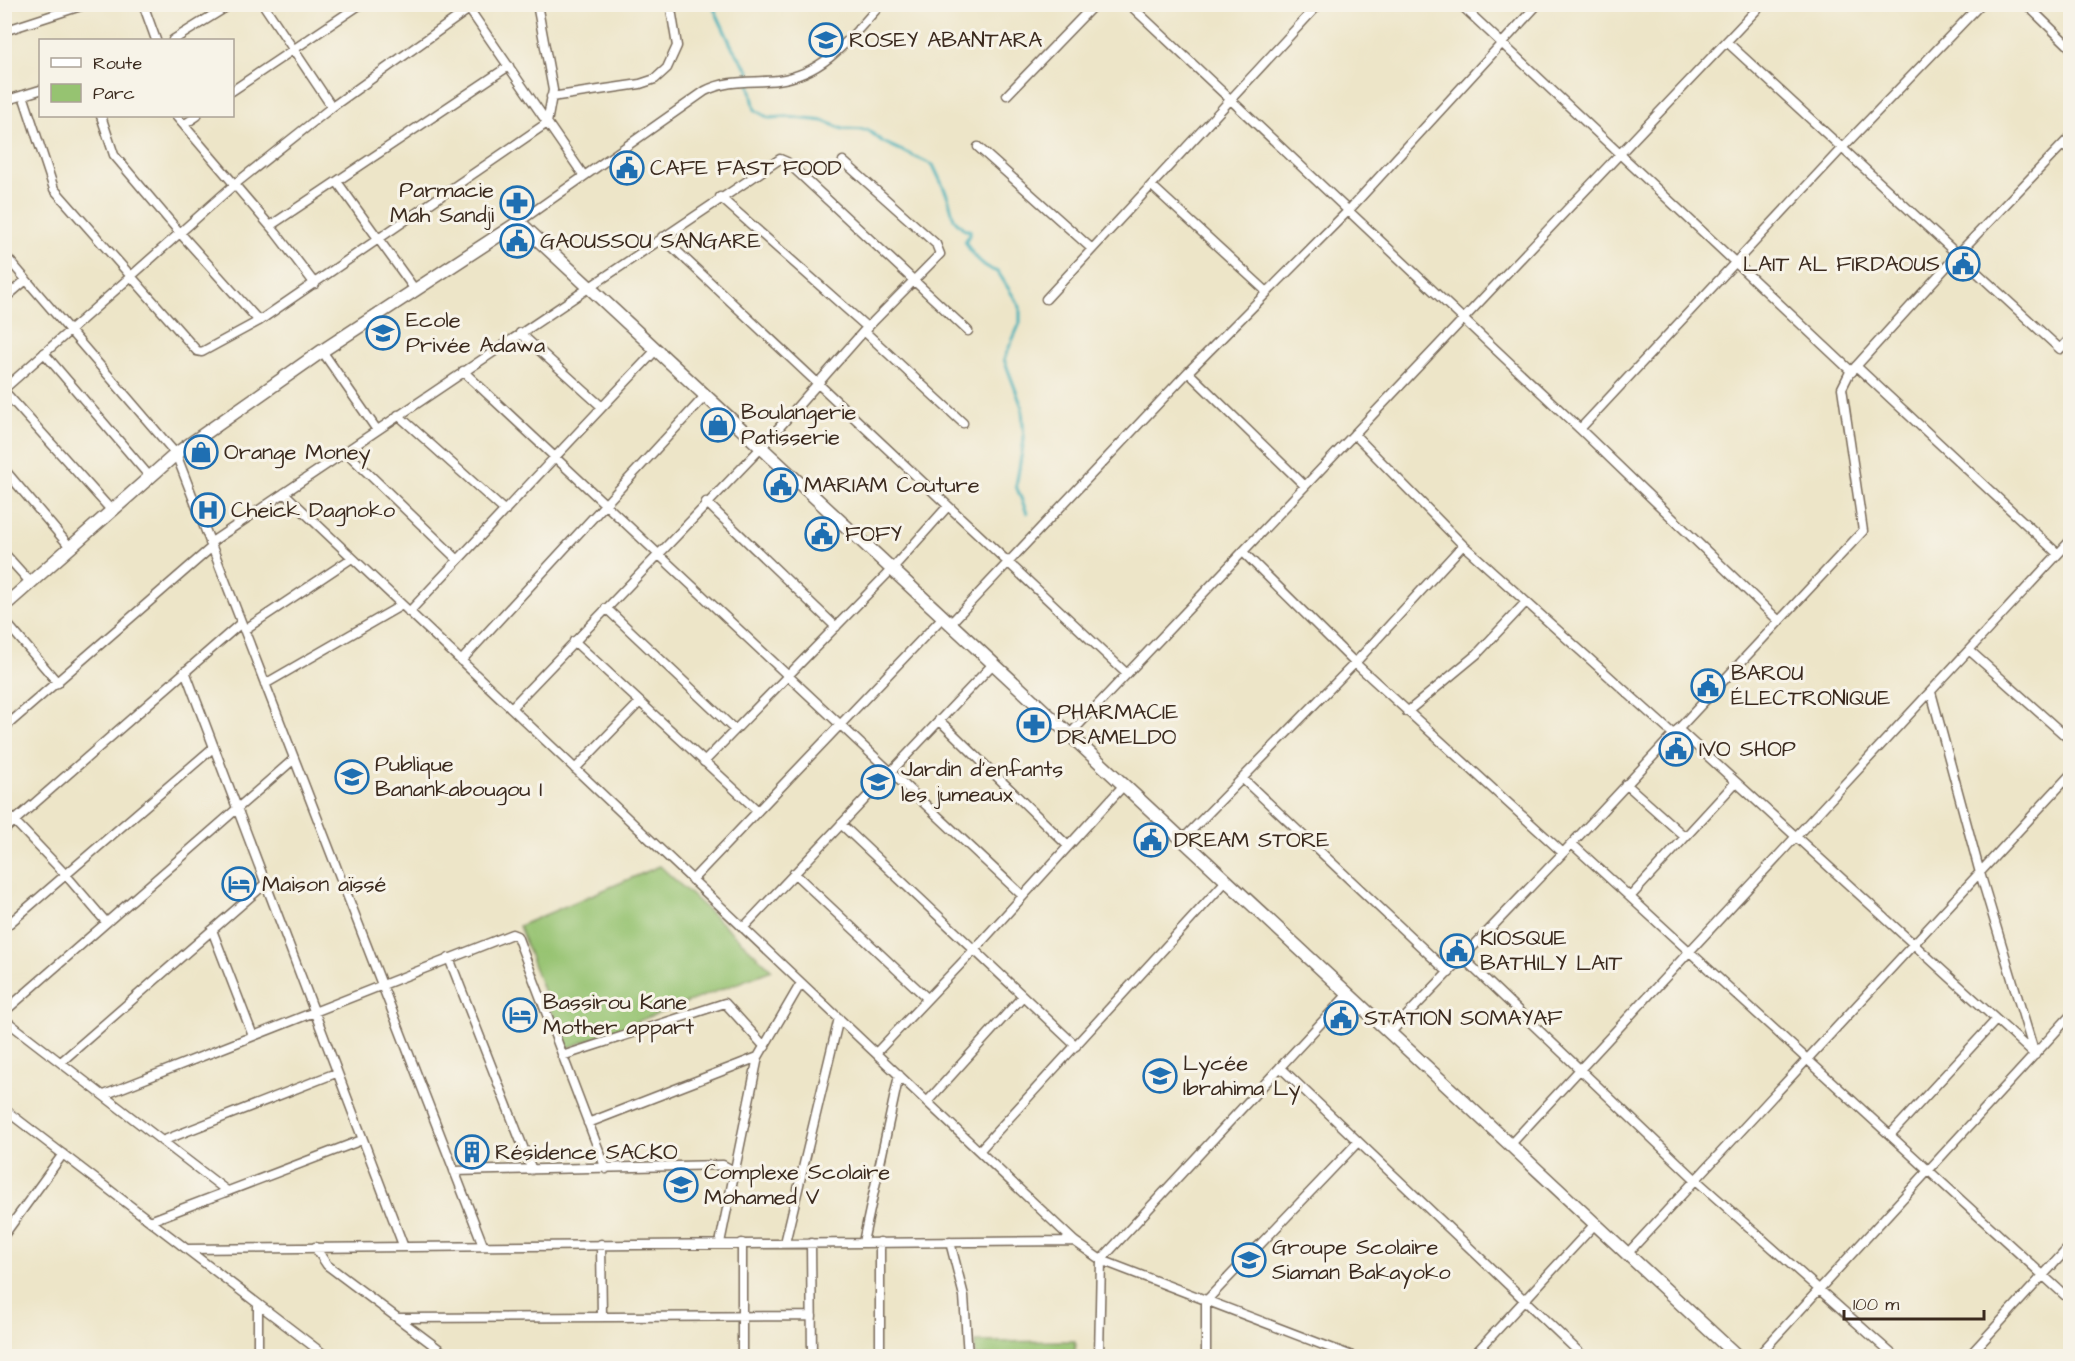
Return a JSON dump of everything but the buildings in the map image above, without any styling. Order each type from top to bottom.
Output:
[{"type":"main road","points":[[4,606],[176,454],[322,351],[519,222],[1737,1356]]},
{"type":"street","points":[[4,31],[87,4]]},
{"type":"street","points":[[143,4],[156,39]]},
{"type":"street","points":[[175,39],[231,4]]},
{"type":"street","points":[[263,4],[332,107]]},
{"type":"street","points":[[234,90],[361,4]]},
{"type":"street","points":[[23,95],[54,189],[197,351],[206,350],[259,321],[315,284],[377,238],[547,123],[553,90],[537,4]]},
{"type":"street","points":[[519,222],[705,91],[731,82],[799,77],[814,70],[833,56],[881,4]]},
{"type":"street","points":[[1007,95],[1095,4]]},
{"type":"street","points":[[1129,4],[1230,103],[1349,210],[1779,621]]},
{"type":"street","points":[[1046,299],[1230,103],[1319,4]]},
{"type":"street","points":[[1460,4],[1736,262],[2058,554]]},
{"type":"street","points":[[692,880],[840,725],[1009,563],[1266,291],[1349,210],[1538,4]]},
{"type":"street","points":[[1069,735],[1762,4]]},
{"type":"street","points":[[1580,429],[1981,4]]},
{"type":"street","points":[[2026,4],[2070,46]]},
{"type":"street","points":[[112,511],[4,390],[235,184],[332,107],[468,7],[584,176]]},
{"type":"street","points":[[551,97],[640,84],[655,79],[667,68],[677,46],[671,9]]},
{"type":"street","points":[[1727,42],[1844,147],[2060,349],[2070,339]]},
{"type":"street","points":[[270,226],[338,183],[509,66]]},
{"type":"street","points":[[4,101],[39,90]]},
{"type":"street","points":[[101,117],[114,155],[259,321]]},
{"type":"street","points":[[177,117],[270,226],[315,284]]},
{"type":"street","points":[[185,124],[196,117]]},
{"type":"street","points":[[1390,1033],[1563,854],[1863,531],[1842,388],[1854,369],[1958,254],[2070,137]]},
{"type":"street","points":[[2063,145],[2070,151]]},
{"type":"street","points":[[978,147],[1092,249]]},
{"type":"street","points":[[4,728],[58,683],[211,545],[398,415],[720,197],[780,159],[787,162],[968,330]]},
{"type":"street","points":[[511,708],[706,502],[761,448],[866,330],[940,254],[939,249],[843,161]]},
{"type":"street","points":[[338,183],[416,291]]},
{"type":"street","points":[[1152,186],[1266,291]]},
{"type":"street","points":[[720,197],[866,330],[963,423]]},
{"type":"street","points":[[662,237],[1127,674]]},
{"type":"street","points":[[4,254],[176,454],[483,1245]]},
{"type":"street","points":[[4,299],[26,280]]},
{"type":"street","points":[[520,333],[602,407]]},
{"type":"street","points":[[409,612],[656,350]]},
{"type":"street","points":[[322,351],[377,430]]},
{"type":"street","points":[[44,353],[150,477]]},
{"type":"street","points":[[463,371],[1023,896]]},
{"type":"street","points":[[1188,372],[1305,486]]},
{"type":"street","points":[[461,661],[705,396]]},
{"type":"street","points":[[398,415],[505,511]]},
{"type":"street","points":[[1354,434],[1463,545],[1736,782],[2035,1055]]},
{"type":"street","points":[[345,451],[458,560]]},
{"type":"street","points":[[4,469],[71,548]]},
{"type":"street","points":[[284,493],[1074,1241],[1101,1260],[1352,1356]]},
{"type":"street","points":[[706,502],[836,627]]},
{"type":"street","points":[[704,762],[891,570],[948,506]]},
{"type":"street","points":[[1182,840],[1355,663],[1463,545]]},
{"type":"street","points":[[1510,1145],[2058,554],[2069,546]]},
{"type":"street","points":[[1243,552],[1355,663],[1563,854]]},
{"type":"street","points":[[4,553],[31,583]]},
{"type":"street","points":[[4,830],[185,671],[242,626],[352,558]]},
{"type":"street","points":[[1407,712],[1477,654],[1527,602]]},
{"type":"street","points":[[265,684],[361,631],[402,605]]},
{"type":"street","points":[[606,608],[735,730]]},
{"type":"street","points":[[4,620],[58,683]]},
{"type":"street","points":[[574,640],[758,811]]},
{"type":"street","points":[[1969,650],[2070,740]]},
{"type":"street","points":[[743,927],[993,664]]},
{"type":"street","points":[[185,671],[403,1245]]},
{"type":"street","points":[[1931,692],[1980,873],[2035,1055]]},
{"type":"street","points":[[575,769],[640,702]]},
{"type":"street","points":[[939,720],[1068,846]]},
{"type":"street","points":[[4,928],[214,747]]},
{"type":"street","points":[[4,1012],[236,807],[294,759]]},
{"type":"street","points":[[1627,1254],[2070,775]]},
{"type":"street","points":[[1243,779],[1449,972]]},
{"type":"street","points":[[1630,897],[1736,782]]},
{"type":"street","points":[[1626,784],[1685,837]]},
{"type":"street","points":[[876,1053],[974,950],[1124,785]]},
{"type":"street","points":[[4,810],[65,874],[106,922]]},
{"type":"street","points":[[841,824],[1076,1046]]},
{"type":"street","points":[[1572,844],[2070,1300]]},
{"type":"street","points":[[794,873],[927,998]]},
{"type":"street","points":[[979,1151],[1226,881]]},
{"type":"street","points":[[61,1062],[265,884]]},
{"type":"street","points":[[212,930],[253,1036]]},
{"type":"street","points":[[104,1095],[449,958],[507,936],[517,936],[606,1169]]},
{"type":"street","points":[[449,958],[531,1170]]},
{"type":"street","points":[[1463,958],[1579,1071],[1818,1290],[1894,1356]]},
{"type":"street","points":[[720,1243],[758,1057],[801,983]]},
{"type":"street","points":[[1099,1356],[1101,1260],[1348,994]]},
{"type":"street","points":[[927,1102],[1023,996]]},
{"type":"street","points":[[562,1056],[725,1003],[765,1047]]},
{"type":"street","points":[[1758,1356],[2070,1016]]},
{"type":"street","points":[[4,1018],[227,1191]]},
{"type":"street","points":[[785,1243],[839,1018]]},
{"type":"street","points":[[1890,1135],[1996,1020]]},
{"type":"street","points":[[588,1123],[758,1057]]},
{"type":"street","points":[[1280,1067],[1583,1356]]},
{"type":"street","points":[[162,1141],[336,1073]]},
{"type":"street","points":[[863,1242],[899,1075]]},
{"type":"street","points":[[4,1109],[326,1356]]},
{"type":"street","points":[[150,1221],[362,1140]]},
{"type":"street","points":[[1206,1356],[1206,1301],[1358,1142]]},
{"type":"street","points":[[4,1235],[63,1154]]},
{"type":"street","points":[[454,1171],[723,1165],[734,1171]]},
{"type":"street","points":[[1473,1356],[1595,1224]]},
{"type":"street","points":[[187,1249],[403,1245],[1074,1241]]},
{"type":"street","points":[[880,1242],[880,1356]]},
{"type":"street","points":[[950,1242],[964,1296],[969,1356]]},
{"type":"street","points":[[742,1243],[742,1356]]},
{"type":"street","points":[[811,1243],[812,1356]]},
{"type":"street","points":[[601,1244],[602,1317]]},
{"type":"street","points":[[315,1246],[327,1265],[448,1356]]},
{"type":"street","points":[[1969,1356],[2070,1246]]},
{"type":"street","points":[[258,1305],[258,1356]]},
{"type":"street","points":[[399,1318],[812,1316]]},
{"type":"green space","points":[[660,866],[772,970],[565,1049],[519,926]]},
{"type":"green space","points":[[1075,1341],[1075,1356],[975,1356],[975,1342]]},
{"type":"waterway","points":[[712,4],[732,47],[749,71],[748,78],[755,110],[769,118],[786,117],[824,121],[843,129],[868,130],[883,142],[933,165],[948,197],[954,219],[965,230],[970,230],[970,235],[965,241],[968,246],[983,264],[998,272],[1020,307],[1020,323],[1004,359],[1022,407],[1024,440],[1016,486],[1027,513]]},
{"type":"place","name":"ROSEY ABANTARA","points":[[826,40]]},
{"type":"place","name":"CAFE FAST FOOD","points":[[627,168]]},
{"type":"place","name":"Parmacie Mah Sandji","points":[[517,203]]},
{"type":"place","name":"GAOUSSOU SANGARE","points":[[517,241]]},
{"type":"place","name":"LAIT AL FIRDAOUS","points":[[1963,264]]},
{"type":"place","name":"Ecole Privée Adawa","points":[[383,333]]},
{"type":"place","name":"Boulangerie Patisserie","points":[[718,425]]},
{"type":"place","name":"Orange Money","points":[[201,452]]},
{"type":"place","name":"MARIAM Couture","points":[[781,485]]},
{"type":"place","name":"Cheick Dagnoko","points":[[208,510]]},
{"type":"place","name":"FOFY","points":[[822,534]]},
{"type":"place","name":"BAROU ÉLECTRONIQUE","points":[[1708,686]]},
{"type":"place","name":"PHARMACIE DRAMELDO","points":[[1034,725]]},
{"type":"place","name":"IVO SHOP","points":[[1676,749]]},
{"type":"place","name":"Publique Banankabougou I","points":[[352,777]]},
{"type":"place","name":"Jardin d'enfants les jumeaux","points":[[878,782]]},
{"type":"place","name":"DREAM STORE","points":[[1151,840]]},
{"type":"place","name":"Maison aïssé","points":[[239,884]]},
{"type":"place","name":"KIOSQUE BATHILY LAIT","points":[[1457,951]]},
{"type":"place","name":"Bassirou Kane Mother appart","points":[[520,1015]]},
{"type":"place","name":"STATION SOMAYAF","points":[[1341,1018]]},
{"type":"place","name":"Lycée Ibrahima Ly","points":[[1160,1076]]},
{"type":"place","name":"Résidence SACKO","points":[[472,1152]]},
{"type":"place","name":"Complexe Scolaire Mohamed V","points":[[681,1185]]},
{"type":"place","name":"Groupe Scolaire Siaman Bakayoko","points":[[1249,1260]]}]
